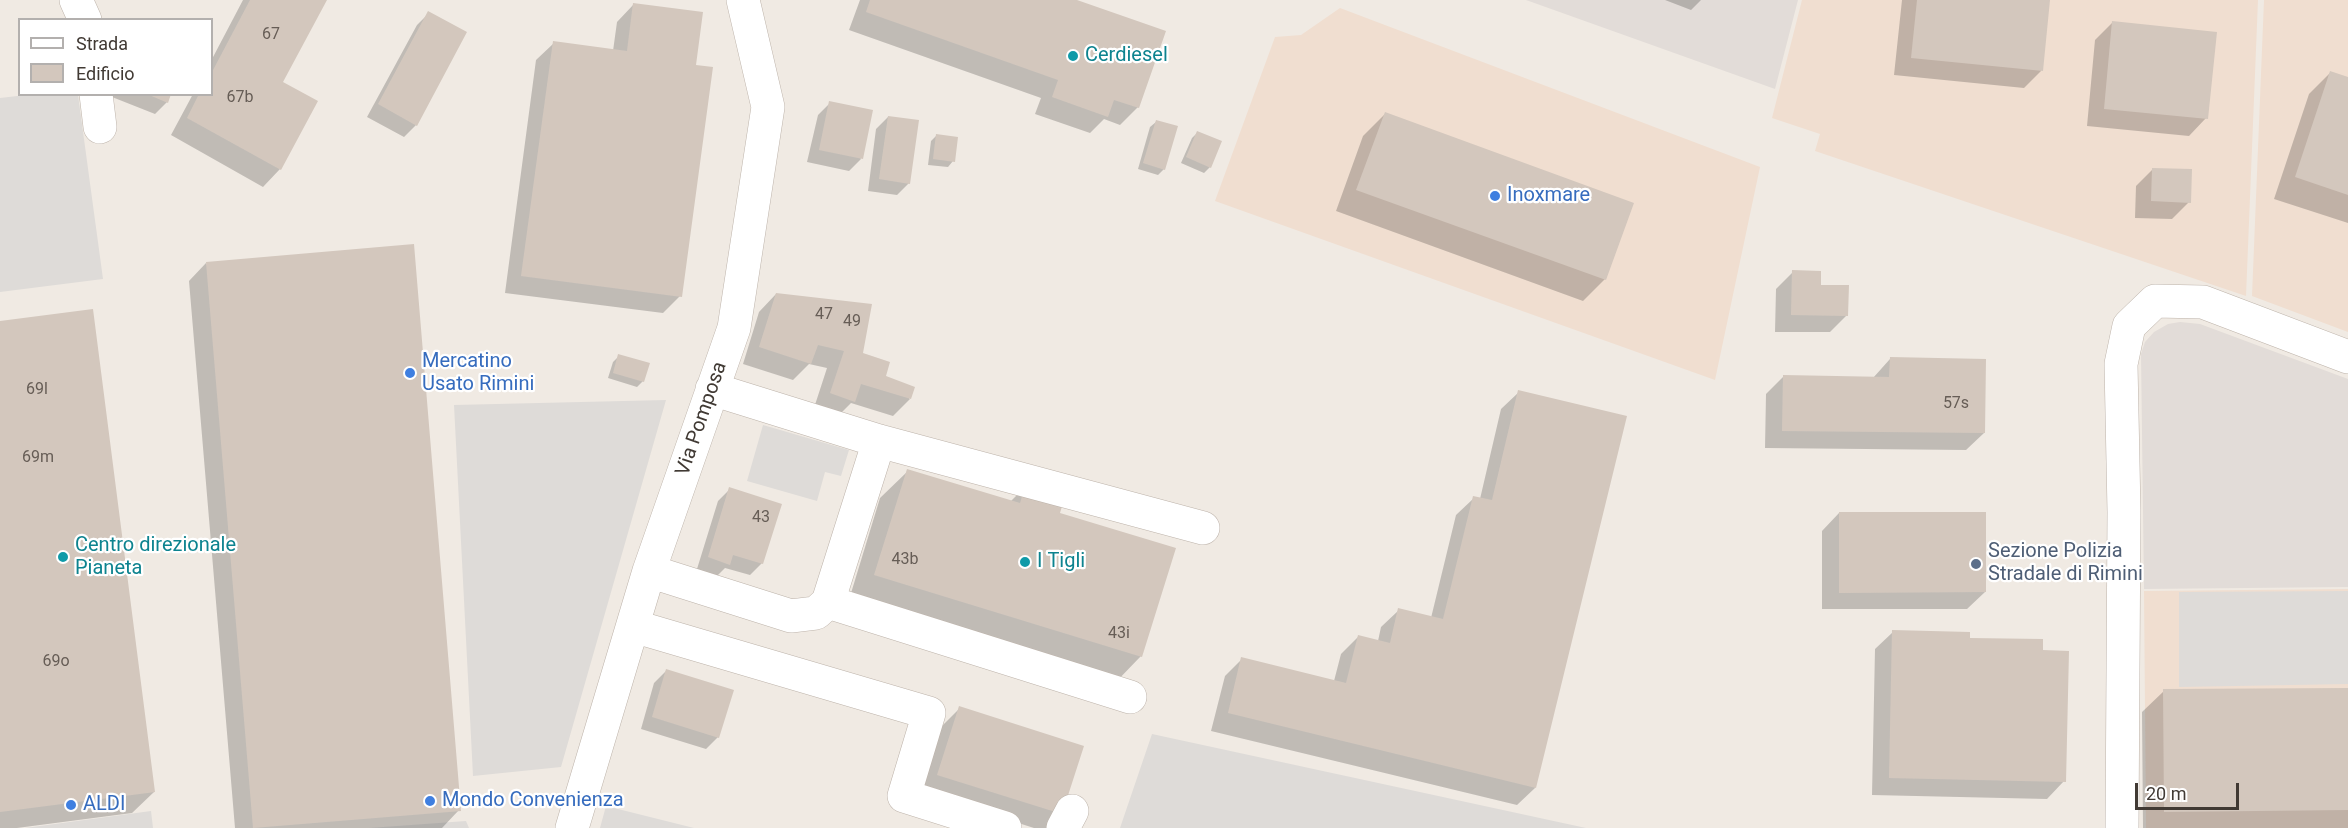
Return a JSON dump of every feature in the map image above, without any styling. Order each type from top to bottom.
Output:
[{"type":"street","points":[[76,0],[84,18]]},
{"type":"street","name":"Via Pomposa","points":[[572,828],[649,571],[734,328],[768,107],[742,0]]},
{"type":"street","points":[[96,96],[100,127]]},
{"type":"street","points":[[2122,828],[2124,512],[2121,364],[2129,326],[2155,301],[2203,302],[2348,357]]},
{"type":"street","points":[[712,389],[879,441],[1203,528]]},
{"type":"street","points":[[649,571],[791,616],[816,613],[828,602],[879,441]]},
{"type":"street","points":[[828,602],[1130,697]]},
{"type":"street","points":[[633,626],[929,713],[904,796],[1005,828]]},
{"type":"shaded area","points":[[1526,0],[1798,0],[1775,89]]},
{"type":"shaded area","points":[[1802,0],[2258,0],[2246,296],[1815,151],[1820,134],[1772,118]]},
{"type":"shaded area","points":[[2264,0],[2348,0],[2348,332],[2252,296]]},
{"type":"shaded area","points":[[1340,8],[1760,167],[1715,380],[1215,201],[1275,37],[1301,35]]},
{"type":"shaded area","points":[[78,96],[103,279],[0,292],[0,98]]},
{"type":"shaded area","points":[[2180,322],[2200,324],[2348,379],[2348,587],[2144,589],[2141,354],[2145,342],[2154,332],[2168,324]]},
{"type":"shaded area","points":[[666,400],[561,767],[473,776],[454,405]]},
{"type":"shaded area","points":[[763,425],[849,450],[841,476],[825,472],[817,501],[747,481]]},
{"type":"shaded area","points":[[2348,589],[2348,828],[2146,828],[2144,591]]},
{"type":"shaded area","points":[[2348,591],[2348,684],[2179,687],[2179,592]]},
{"type":"shaded area","points":[[1152,734],[1586,828],[1120,828]]},
{"type":"shaded area","points":[[606,806],[694,828],[600,828]]},
{"type":"shaded area","points":[[151,811],[153,828],[25,828]]},
{"type":"shaded area","points":[[466,821],[469,828],[369,828]]},
{"type":"building","points":[[250,0],[327,0],[283,82],[318,101],[281,170],[187,118],[198,96],[213,96],[213,70]]},
{"type":"building","name":"Cerdiesel","points":[[870,0],[1077,0],[1166,31],[1139,108],[1114,100],[1108,117],[1052,97],[1058,80],[866,12]]},
{"type":"building","points":[[1917,0],[2050,0],[2043,71],[1911,58]]},
{"type":"building","points":[[633,3],[703,12],[696,65],[713,67],[682,297],[521,276],[553,41],[627,51]]},
{"type":"building","points":[[428,11],[467,32],[417,126],[378,104]]},
{"type":"building","points":[[2112,21],[2217,32],[2208,119],[2104,109]]},
{"type":"building","points":[[2330,71],[2348,77],[2348,195],[2295,177]]},
{"type":"building","points":[[152,96],[170,96],[168,103]]},
{"type":"building","points":[[829,101],[873,110],[863,159],[819,150]]},
{"type":"building","name":"Inoxmare","points":[[1385,112],[1634,203],[1606,280],[1356,190]]},
{"type":"building","points":[[888,116],[919,120],[910,184],[879,179]]},
{"type":"building","points":[[1156,120],[1178,126],[1165,170],[1143,163]]},
{"type":"building","points":[[1197,131],[1222,141],[1211,168],[1186,157]]},
{"type":"building","points":[[936,134],[958,137],[955,162],[933,159]]},
{"type":"building","points":[[2152,168],[2192,169],[2191,203],[2151,201]]},
{"type":"building","points":[[414,244],[461,811],[253,828],[206,262]]},
{"type":"building","points":[[1792,270],[1821,271],[1821,285],[1849,285],[1848,316],[1791,315]]},
{"type":"building","points":[[776,293],[872,304],[863,353],[890,362],[886,376],[915,387],[911,399],[861,384],[855,402],[830,393],[844,351],[818,345],[811,364],[759,347]]},
{"type":"building","name":"Centro direzionale Pianeta","points":[[93,309],[155,792],[0,812],[0,321]]},
{"type":"building","points":[[618,354],[650,363],[644,382],[613,373]]},
{"type":"building","points":[[1890,357],[1986,359],[1985,433],[1782,431],[1783,375],[1889,377]]},
{"type":"building","points":[[1518,390],[1627,416],[1536,788],[1228,713],[1241,657],[1346,683],[1358,635],[1390,643],[1398,608],[1443,619],[1473,496],[1492,500]]},
{"type":"building","name":"I Tigli","points":[[907,469],[1020,503],[1026,484],[1065,496],[1060,513],[1176,548],[1142,657],[874,575]]},
{"type":"building","points":[[729,487],[782,504],[763,564],[733,555],[730,565],[708,557]]},
{"type":"building","points":[[1839,512],[1986,512],[1986,592],[1839,593]]},
{"type":"building","points":[[1892,630],[1970,632],[1970,638],[2043,639],[2043,650],[2069,651],[2066,782],[1889,778]]},
{"type":"building","points":[[666,669],[734,690],[719,738],[652,717]]},
{"type":"building","points":[[2348,688],[2348,810],[2164,812],[2163,689]]},
{"type":"building","points":[[959,706],[1084,746],[1062,814],[937,775]]},
{"type":"place","name":"Cerdiesel","points":[[1073,56]]},
{"type":"place","name":"Inoxmare","points":[[1495,196]]},
{"type":"place","name":"Mercatino Usato Rimini","points":[[410,373]]},
{"type":"place","name":"Centro direzionale Pianeta","points":[[63,557]]},
{"type":"place","name":"I Tigli","points":[[1025,562]]},
{"type":"place","name":"Sezione Polizia Stradale di Rimini","points":[[1976,564]]},
{"type":"place","name":"Mondo Convenienza","points":[[430,801]]},
{"type":"place","name":"ALDI","points":[[71,805]]}]
